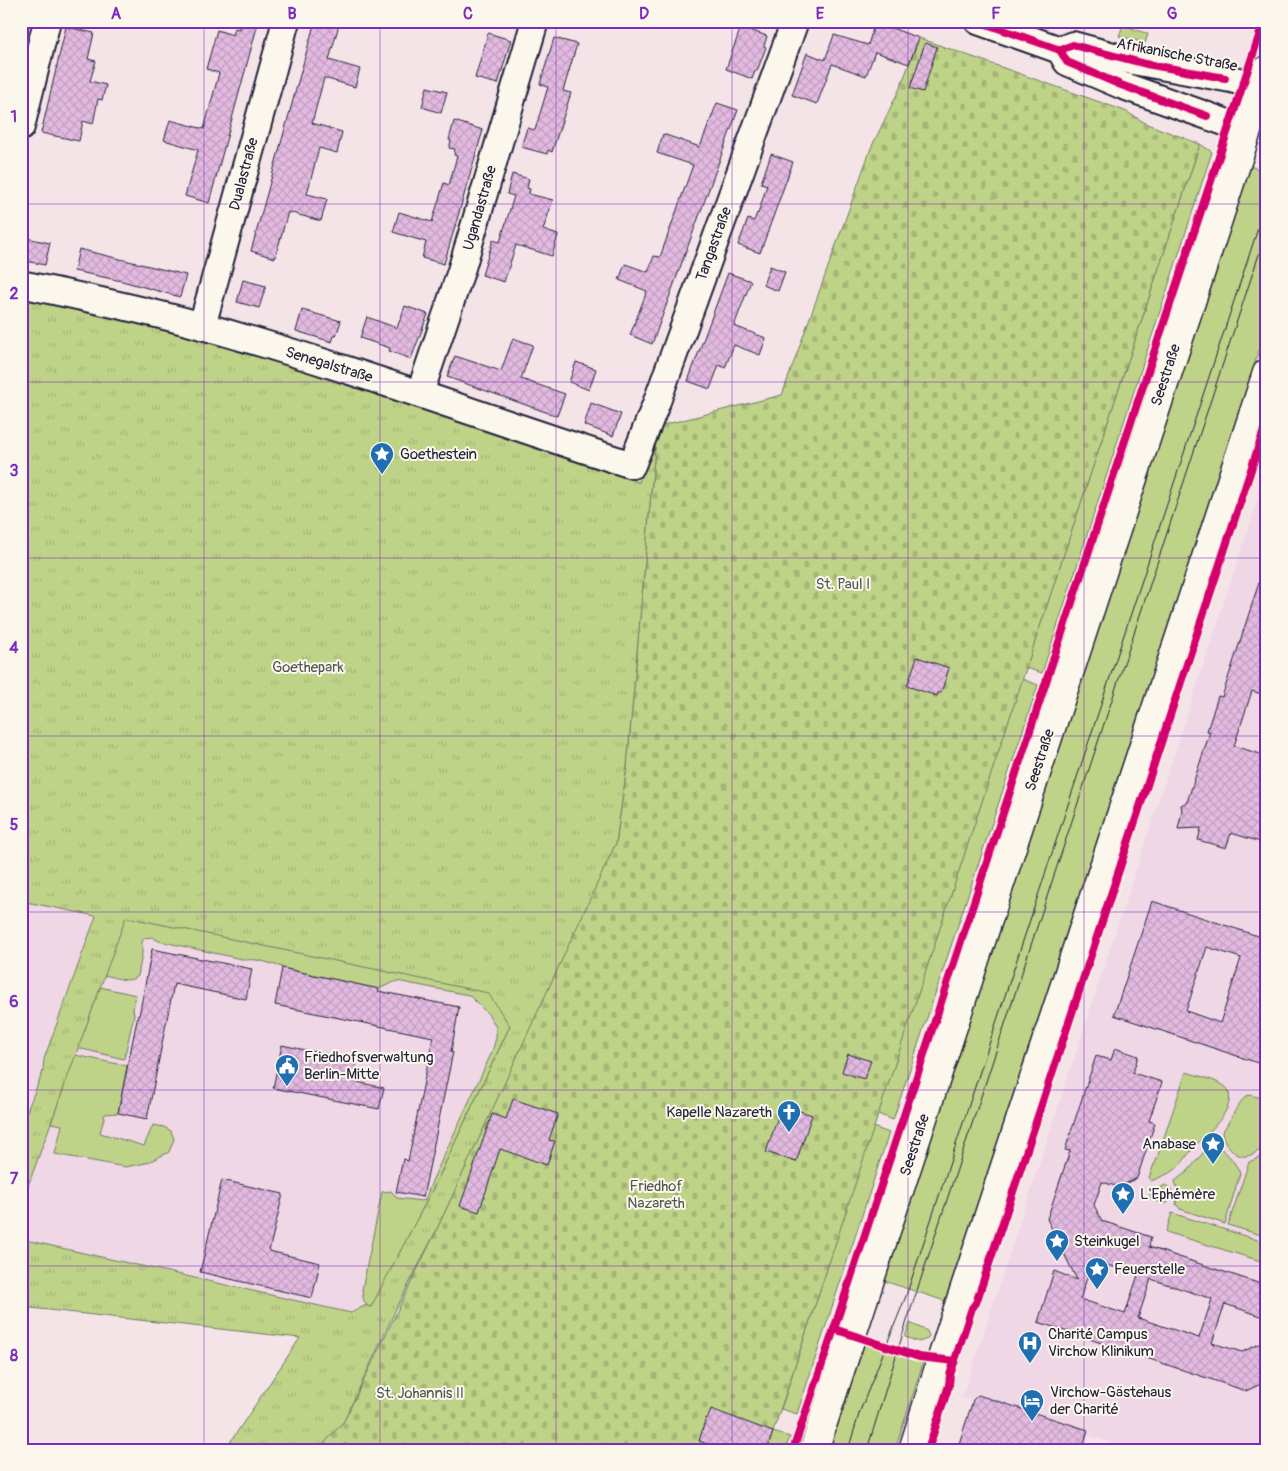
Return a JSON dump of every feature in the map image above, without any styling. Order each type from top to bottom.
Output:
[{"type":"main road","name":"Seestraße","points":[[814,1450],[1257,133],[1265,82]]},
{"type":"main road","points":[[913,1450],[1267,373]]},
{"type":"street","points":[[21,127],[46,21]]},
{"type":"street","name":"Dualastraße","points":[[202,326],[286,21]]},
{"type":"street","name":"Ugandastraße","points":[[420,393],[461,271],[535,21]]},
{"type":"street","name":"Tangastraße","points":[[632,465],[656,404],[795,21]]},
{"type":"street","name":"Afrikanische Straße","points":[[978,21],[1060,50],[1067,62],[1151,95],[1257,133]]},
{"type":"street","name":"Afrikanische Straße","points":[[1060,50],[1073,45],[1160,67],[1231,79],[1265,82]]},
{"type":"street","points":[[1151,95],[1160,67]]},
{"type":"street","name":"Senegalstraße","points":[[21,284],[94,299],[202,326],[420,393],[632,465]]},
{"type":"shaded area","points":[[1267,472],[1267,1450],[1108,1450],[1110,1442],[962,1398]]},
{"type":"shaded area","points":[[21,901],[96,915],[44,1059],[43,1071],[21,1126]]},
{"type":"shaded area","points":[[125,917],[488,993],[510,1026],[435,1185],[371,1308],[366,1305],[351,1313],[21,1239],[21,1205]]},
{"type":"green space","points":[[1123,25],[1148,34],[1145,43],[1119,36]]},
{"type":"green space","points":[[919,38],[1125,111],[1147,124],[1200,144],[767,1450],[318,1450],[344,1421],[436,1231],[540,1003],[616,843],[627,766],[656,436],[659,426],[782,395],[871,148],[900,88]]},
{"type":"green space","points":[[1200,144],[1212,152],[1042,673],[1026,668]]},
{"type":"green space","points":[[1247,165],[1267,172],[1267,326],[945,1301],[881,1280]]},
{"type":"green space","name":"Goethepark","points":[[21,297],[88,309],[197,337],[422,407],[639,482],[656,436],[627,766],[616,843],[436,1231],[395,1311],[344,1421],[318,1450],[225,1450],[300,1338],[31,1308],[21,1324],[21,1239],[351,1313],[366,1305],[371,1307],[435,1185],[510,1026],[488,993],[126,917],[21,1205],[21,1126],[43,1071],[44,1059],[96,916],[21,901]]},
{"type":"green space","points":[[1022,679],[1038,685],[893,1120],[878,1114]]},
{"type":"green space","points":[[130,904],[476,937],[510,1026],[435,1185],[371,1308],[365,1303],[362,1290],[382,1192],[391,1191],[397,1198],[425,1200],[492,1052],[496,1038],[496,1027],[489,1015],[469,995],[397,981],[378,989],[282,968],[260,961],[246,960],[159,941],[152,937],[144,938],[142,942],[138,976],[126,980],[104,975]]},
{"type":"green space","points":[[100,987],[136,995],[133,1009],[134,1015],[124,1059],[78,1048]]},
{"type":"green space","points":[[75,1055],[127,1066],[118,1113],[105,1114],[100,1133],[144,1146],[153,1125],[164,1127],[171,1131],[174,1139],[169,1152],[146,1163],[125,1167],[55,1154],[62,1125],[51,1123]]},
{"type":"green space","points":[[1186,1072],[1226,1087],[1230,1098],[1228,1106],[1218,1122],[1179,1166],[1173,1171],[1151,1181],[1149,1178]]},
{"type":"green space","points":[[1249,1095],[1267,1099],[1267,1146],[1249,1156],[1240,1156],[1226,1144],[1222,1132],[1238,1106]]},
{"type":"green space","points":[[873,1127],[889,1133],[797,1414],[781,1409]]},
{"type":"green space","points":[[1212,1145],[1221,1149],[1229,1156],[1240,1173],[1225,1224],[1180,1209],[1176,1204],[1178,1194],[1175,1181],[1188,1171],[1208,1147]]},
{"type":"green space","points":[[1267,1154],[1267,1237],[1228,1225],[1249,1162]]},
{"type":"green space","points":[[1165,1185],[1171,1189],[1169,1202],[1165,1204],[1151,1199],[1150,1194]]},
{"type":"green space","points":[[1172,1213],[1267,1243],[1267,1263],[1166,1232]]},
{"type":"green space","points":[[910,1323],[927,1331],[929,1336],[927,1339],[919,1342],[905,1337]]},
{"type":"green space","points":[[864,1342],[916,1357],[923,1363],[895,1450],[823,1450],[860,1344]]},
{"type":"green space","points":[[773,1432],[790,1437],[785,1450],[767,1450]]},
{"type":"building","points":[[315,21],[340,21],[329,60],[360,69],[355,87],[324,78],[312,123],[342,132],[337,153],[319,148],[307,194],[327,199],[321,221],[288,212],[275,258],[251,251]]},
{"type":"building","points":[[240,22],[257,27],[209,203],[185,196],[198,150],[164,140],[170,120],[204,129],[219,73],[206,69],[217,30],[233,35],[235,28],[239,29]]},
{"type":"building","points":[[875,22],[919,38],[909,64],[875,52],[866,76],[832,64],[817,104],[792,95],[807,53],[825,60],[834,35],[868,45]]},
{"type":"building","points":[[66,27],[94,33],[88,59],[96,61],[90,81],[106,85],[102,100],[98,99],[93,124],[83,121],[79,141],[41,133]]},
{"type":"building","points":[[741,27],[767,36],[764,46],[766,47],[752,79],[726,69]]},
{"type":"building","points":[[488,33],[511,40],[498,84],[475,78]]},
{"type":"building","points":[[554,38],[577,44],[563,91],[571,93],[552,152],[548,150],[547,154],[521,147],[527,128],[535,130],[548,87],[540,84]]},
{"type":"building","points":[[925,43],[937,47],[923,92],[910,88]]},
{"type":"building","points":[[427,87],[447,92],[441,113],[422,107]]},
{"type":"building","points":[[717,103],[738,110],[652,344],[630,335],[647,291],[619,280],[625,264],[648,272],[654,256],[660,257],[693,165],[657,153],[663,134],[700,147]]},
{"type":"building","points":[[454,121],[483,130],[444,264],[422,258],[426,242],[393,232],[399,212],[432,222],[444,183],[449,185],[457,156],[454,155],[455,149],[449,148]]},
{"type":"building","points":[[771,154],[793,162],[760,253],[738,245],[748,219],[754,221],[758,214],[767,185],[761,183]]},
{"type":"building","points":[[512,174],[529,179],[527,188],[530,189],[529,194],[553,200],[543,230],[558,235],[552,256],[516,245],[504,282],[482,275],[493,240],[500,242],[514,196],[507,194]]},
{"type":"building","points":[[21,237],[50,243],[45,265],[21,260]]},
{"type":"building","points":[[79,249],[186,275],[180,297],[122,281],[74,271]]},
{"type":"building","points":[[770,266],[785,272],[778,291],[763,285]]},
{"type":"building","points":[[728,273],[751,281],[734,326],[766,338],[760,355],[734,345],[725,368],[719,365],[710,389],[688,381]]},
{"type":"building","points":[[243,280],[266,286],[259,308],[237,302]]},
{"type":"building","points":[[405,306],[428,314],[411,359],[389,351],[390,348],[360,338],[367,317],[397,328]]},
{"type":"building","points":[[302,310],[341,321],[332,342],[296,331]]},
{"type":"building","points":[[513,338],[533,345],[521,379],[565,394],[557,416],[447,377],[455,356],[501,371]]},
{"type":"building","points":[[576,362],[596,369],[589,390],[569,382]]},
{"type":"building","points":[[591,403],[621,414],[613,436],[584,425]]},
{"type":"building","points":[[1264,567],[1267,568],[1267,696],[1252,691],[1234,746],[1267,756],[1267,844],[1231,833],[1226,848],[1198,840],[1201,828],[1178,829],[1182,811],[1181,805],[1187,802],[1210,732],[1207,731],[1218,696],[1222,697]]},
{"type":"building","points":[[917,657],[949,668],[941,693],[938,693],[937,696],[907,686]]},
{"type":"building","points":[[1152,901],[1267,939],[1267,1066],[1114,1015]],"holes":[[[1207,947],[1241,958],[1220,1023],[1186,1011]]]},
{"type":"building","points":[[152,949],[252,969],[246,999],[174,984],[147,1119],[118,1113]]},
{"type":"building","points":[[282,968],[379,989],[378,991],[459,1007],[451,1052],[453,1052],[423,1197],[396,1192],[403,1159],[408,1161],[433,1037],[275,1005]]},
{"type":"building","points":[[282,1045],[357,1061],[353,1081],[384,1088],[379,1109],[273,1088]]},
{"type":"building","points":[[1115,1048],[1138,1056],[1133,1073],[1162,1082],[1149,1121],[1155,1123],[1137,1178],[1119,1187],[1102,1182],[1094,1205],[1102,1221],[1151,1237],[1149,1247],[1267,1286],[1267,1318],[1225,1304],[1212,1343],[1242,1352],[1267,1340],[1267,1381],[1246,1391],[1038,1322],[1054,1271],[1077,1280],[1047,1219],[1070,1151],[1065,1150],[1096,1056],[1111,1060]],"holes":[[[1093,1260],[1138,1275],[1125,1314],[1080,1299]],[[1151,1279],[1212,1299],[1199,1338],[1138,1318]]]},
{"type":"building","points":[[848,1054],[871,1061],[864,1079],[842,1072]]},
{"type":"building","points":[[513,1099],[558,1114],[549,1140],[555,1141],[547,1165],[500,1149],[479,1212],[460,1206],[492,1114],[506,1119]]},
{"type":"building","name":"Kapelle Nazareth","points":[[782,1105],[812,1115],[796,1162],[766,1152]]},
{"type":"building","points":[[222,1180],[283,1194],[269,1251],[320,1263],[312,1298],[200,1272]]},
{"type":"building","points":[[978,1395],[1088,1430],[1082,1450],[957,1450],[973,1400]]},
{"type":"building","points":[[711,1409],[773,1432],[767,1450],[724,1450],[699,1441],[706,1418],[708,1418]]},
{"type":"tram line","points":[[848,1450],[860,1411],[906,1296],[1267,201]]},
{"type":"tram line","points":[[867,1450],[904,1330],[1267,230]]},
{"type":"cycle path","points":[[978,21],[1060,50],[1067,62],[1121,85],[1207,116]]},
{"type":"cycle path","points":[[793,1450],[1264,21]]},
{"type":"cycle path","points":[[1060,50],[1073,45],[1146,64],[1225,78]]},
{"type":"cycle path","points":[[928,1450],[972,1308],[976,1303],[1009,1204],[1267,421]]},
{"type":"cycle path","points":[[834,1329],[919,1357],[955,1361]]},
{"type":"place","name":"Goethestein","points":[[382,475]]},
{"type":"place","name":"Friedhofsverwaltung Berlin-Mitte","points":[[287,1087]]},
{"type":"place","name":"Kapelle Nazareth","points":[[789,1133]]},
{"type":"place","name":"Anabase","points":[[1213,1165]]},
{"type":"place","name":"L'Ephémère","points":[[1123,1215]]},
{"type":"place","name":"Steinkugel","points":[[1057,1262]]},
{"type":"place","name":"Feuerstelle","points":[[1097,1290]]},
{"type":"place","name":"Charité Campus Virchow Klinikum","points":[[1030,1364]]},
{"type":"place","name":"Virchow-Gästehaus der Charité","points":[[1032,1422]]},
{"type":"park label","name":"St. Paul I","points":[[843,584]]},
{"type":"park label","name":"Friedhof Nazareth","points":[[656,1194]]},
{"type":"park label","name":"St. Johannis II","points":[[420,1393]]}]
